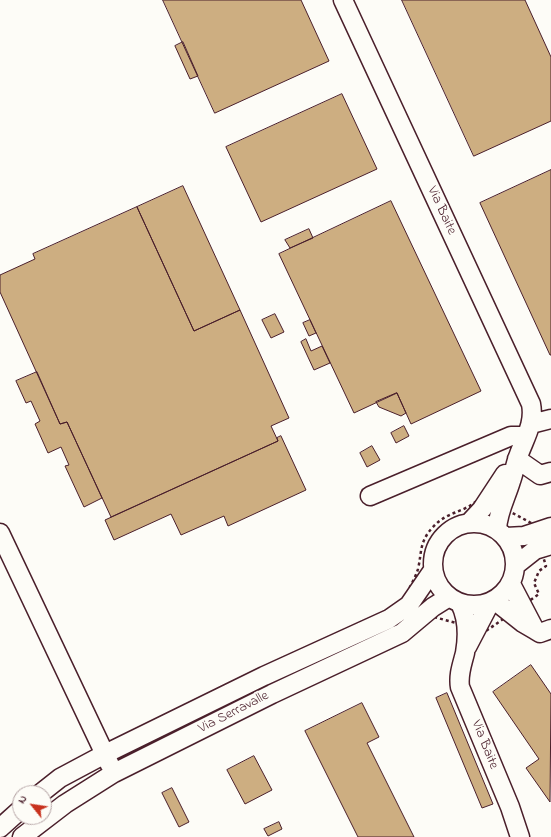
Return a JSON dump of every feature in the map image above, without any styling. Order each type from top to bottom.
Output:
[{"type":"street","name":"Via Baite","points":[[343,0],[531,404],[533,413],[529,430],[517,459],[502,478],[495,504],[502,533]]},
{"type":"street","points":[[370,496],[511,436],[529,430],[551,419]]},
{"type":"street","points":[[517,459],[540,475],[551,472]]},
{"type":"street","name":"Via Baite","points":[[469,522],[495,504]]},
{"type":"street","points":[[472,627],[464,611],[442,590],[436,580],[433,570],[433,556],[437,544],[445,534],[456,526],[469,522],[488,525],[502,533],[545,538]]},
{"type":"street","points":[[0,532],[114,773]]},
{"type":"street","points":[[454,600],[480,605],[492,602],[504,593],[511,584],[516,565],[513,550],[502,533]]},
{"type":"street","points":[[516,565],[535,550],[545,538]]},
{"type":"street","name":"Via Serravalle","points":[[51,785],[60,778],[105,754],[264,676],[389,619],[409,605],[433,570]]},
{"type":"street","points":[[511,584],[516,610],[523,623],[543,629]]},
{"type":"street","name":"Via Serravalle","points":[[22,837],[66,804],[114,773],[272,694],[402,633],[428,611],[454,600]]},
{"type":"street","name":"Via Baite","points":[[492,602],[472,627],[458,677],[460,687],[510,807],[520,837]]},
{"type":"street","points":[[492,602],[516,610]]},
{"type":"street","points":[[264,676],[272,694]]},
{"type":"street","points":[[0,828],[12,817]]},
{"type":"path","points":[[481,496],[533,524],[545,538],[546,566],[539,570],[534,583],[539,594],[486,630],[434,617],[409,589],[418,569],[420,549],[428,532],[450,513],[470,507],[481,496]]},
{"type":"building","points":[[163,0],[301,0],[329,61],[215,113]]},
{"type":"building","points":[[402,0],[525,0],[551,57],[551,121],[474,156]]},
{"type":"building","points":[[183,42],[198,76],[190,79],[175,46]]},
{"type":"building","points":[[342,94],[377,169],[261,222],[226,147]]},
{"type":"building","points":[[551,170],[551,355],[550,355],[480,203]]},
{"type":"building","points":[[183,186],[240,310],[194,331],[137,207]]},
{"type":"building","points":[[391,201],[481,391],[411,424],[397,393],[354,413],[279,254]]},
{"type":"building","points":[[137,207],[194,331],[240,310],[289,418],[271,426],[278,441],[111,517],[67,422],[60,424],[0,292],[0,275],[35,259],[33,254]]},
{"type":"building","points":[[309,229],[313,238],[290,248],[285,240]]},
{"type":"building","points":[[275,314],[284,332],[271,338],[262,320]]},
{"type":"building","points":[[310,320],[316,333],[309,336],[303,323]]},
{"type":"building","points":[[306,339],[311,351],[322,346],[330,363],[314,370],[301,342]]},
{"type":"building","points":[[37,372],[60,424],[67,422],[102,498],[84,507],[65,466],[69,465],[61,447],[48,453],[35,424],[40,421],[31,401],[26,403],[16,381]]},
{"type":"building","points":[[397,393],[406,413],[401,416],[379,407],[376,402]]},
{"type":"building","points":[[404,426],[409,436],[396,443],[391,433]]},
{"type":"building","points":[[281,436],[306,490],[228,526],[224,516],[181,535],[171,514],[114,540],[105,520],[278,441],[277,438]]},
{"type":"building","points":[[372,446],[380,460],[367,467],[360,453]]},
{"type":"building","points":[[531,665],[551,694],[550,802],[526,768],[539,759],[493,692]]},
{"type":"building","points":[[447,693],[493,804],[482,808],[436,698]]},
{"type":"building","points":[[362,703],[379,737],[367,743],[414,837],[358,837],[305,731]]},
{"type":"building","points":[[254,756],[272,790],[245,804],[227,770]]},
{"type":"building","points":[[172,788],[189,822],[179,827],[162,793]]},
{"type":"building","points":[[279,822],[282,829],[268,836],[264,829]]}]
